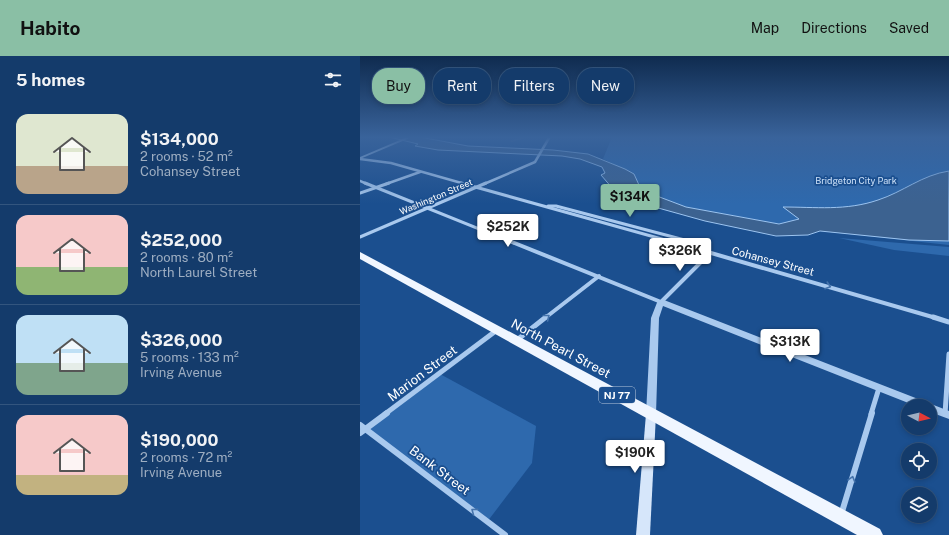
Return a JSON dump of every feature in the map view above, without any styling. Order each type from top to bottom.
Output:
[{"type":"main road","name":"North Pearl Street","points":[[360,255],[874,535]]},
{"type":"main road","points":[[643,535],[651,414]]},
{"type":"street","points":[[363,159],[384,162],[475,188]]},
{"type":"street","name":"Washington Street","points":[[360,237],[531,164],[536,159]]},
{"type":"street","points":[[360,193],[421,172]]},
{"type":"street","points":[[360,181],[908,399]]},
{"type":"street","name":"Cohansey Street","points":[[475,188],[541,206],[556,206],[700,244],[710,253],[769,268],[949,322]]},
{"type":"street","points":[[651,414],[655,318],[661,302],[710,253]]},
{"type":"street","points":[[516,340],[600,276]]},
{"type":"street","name":"Marion Street","points":[[363,431],[497,330]]},
{"type":"street","points":[[937,410],[947,414],[949,354]]},
{"type":"street","points":[[841,517],[879,388]]},
{"type":"street","name":"Bank Street","points":[[360,425],[363,431],[505,535]]},
{"type":"green space","name":"Bridgeton City Park","points":[[604,159],[949,159],[949,245],[820,231],[800,219],[779,224],[686,207],[649,193],[639,185],[633,174]]},
{"type":"green space","points":[[839,238],[949,247],[949,256],[894,250]]},
{"type":"green space","points":[[440,374],[536,426],[532,463],[487,522],[366,429]]},
{"type":"shaded area","points":[[581,159],[601,159],[625,169],[634,174],[639,185],[649,193],[686,207],[779,224],[799,219],[783,207],[830,208],[854,206],[887,197],[930,176],[949,171],[949,241],[909,240],[820,231],[808,235],[776,236],[705,221],[633,201],[613,189],[601,175],[605,173],[602,167]]}]
